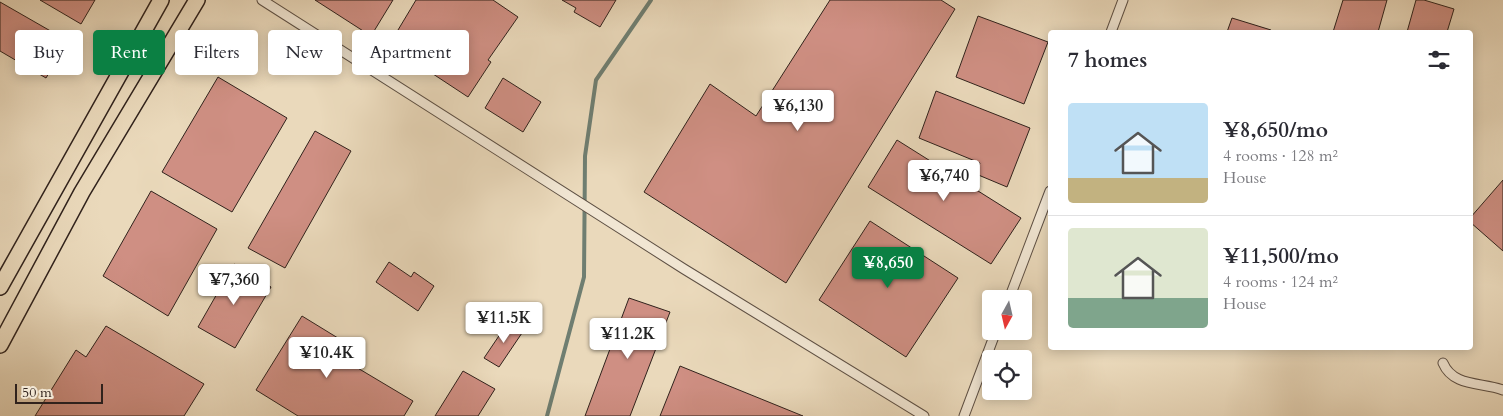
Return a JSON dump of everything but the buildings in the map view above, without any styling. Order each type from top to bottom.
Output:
[{"type":"main road","points":[[0,287],[160,0]]},
{"type":"main road","points":[[0,345],[82,192],[197,0]]},
{"type":"street","points":[[262,0],[684,269],[924,416]]},
{"type":"street","points":[[1112,30],[1123,0]]},
{"type":"street","points":[[1012,290],[1048,196]]},
{"type":"street","points":[[964,416],[993,340]]},
{"type":"street","points":[[1444,363],[1447,372],[1458,380],[1493,386],[1503,390]]},
{"type":"waterway","points":[[547,416],[584,277],[585,156],[596,80],[651,0]]}]
